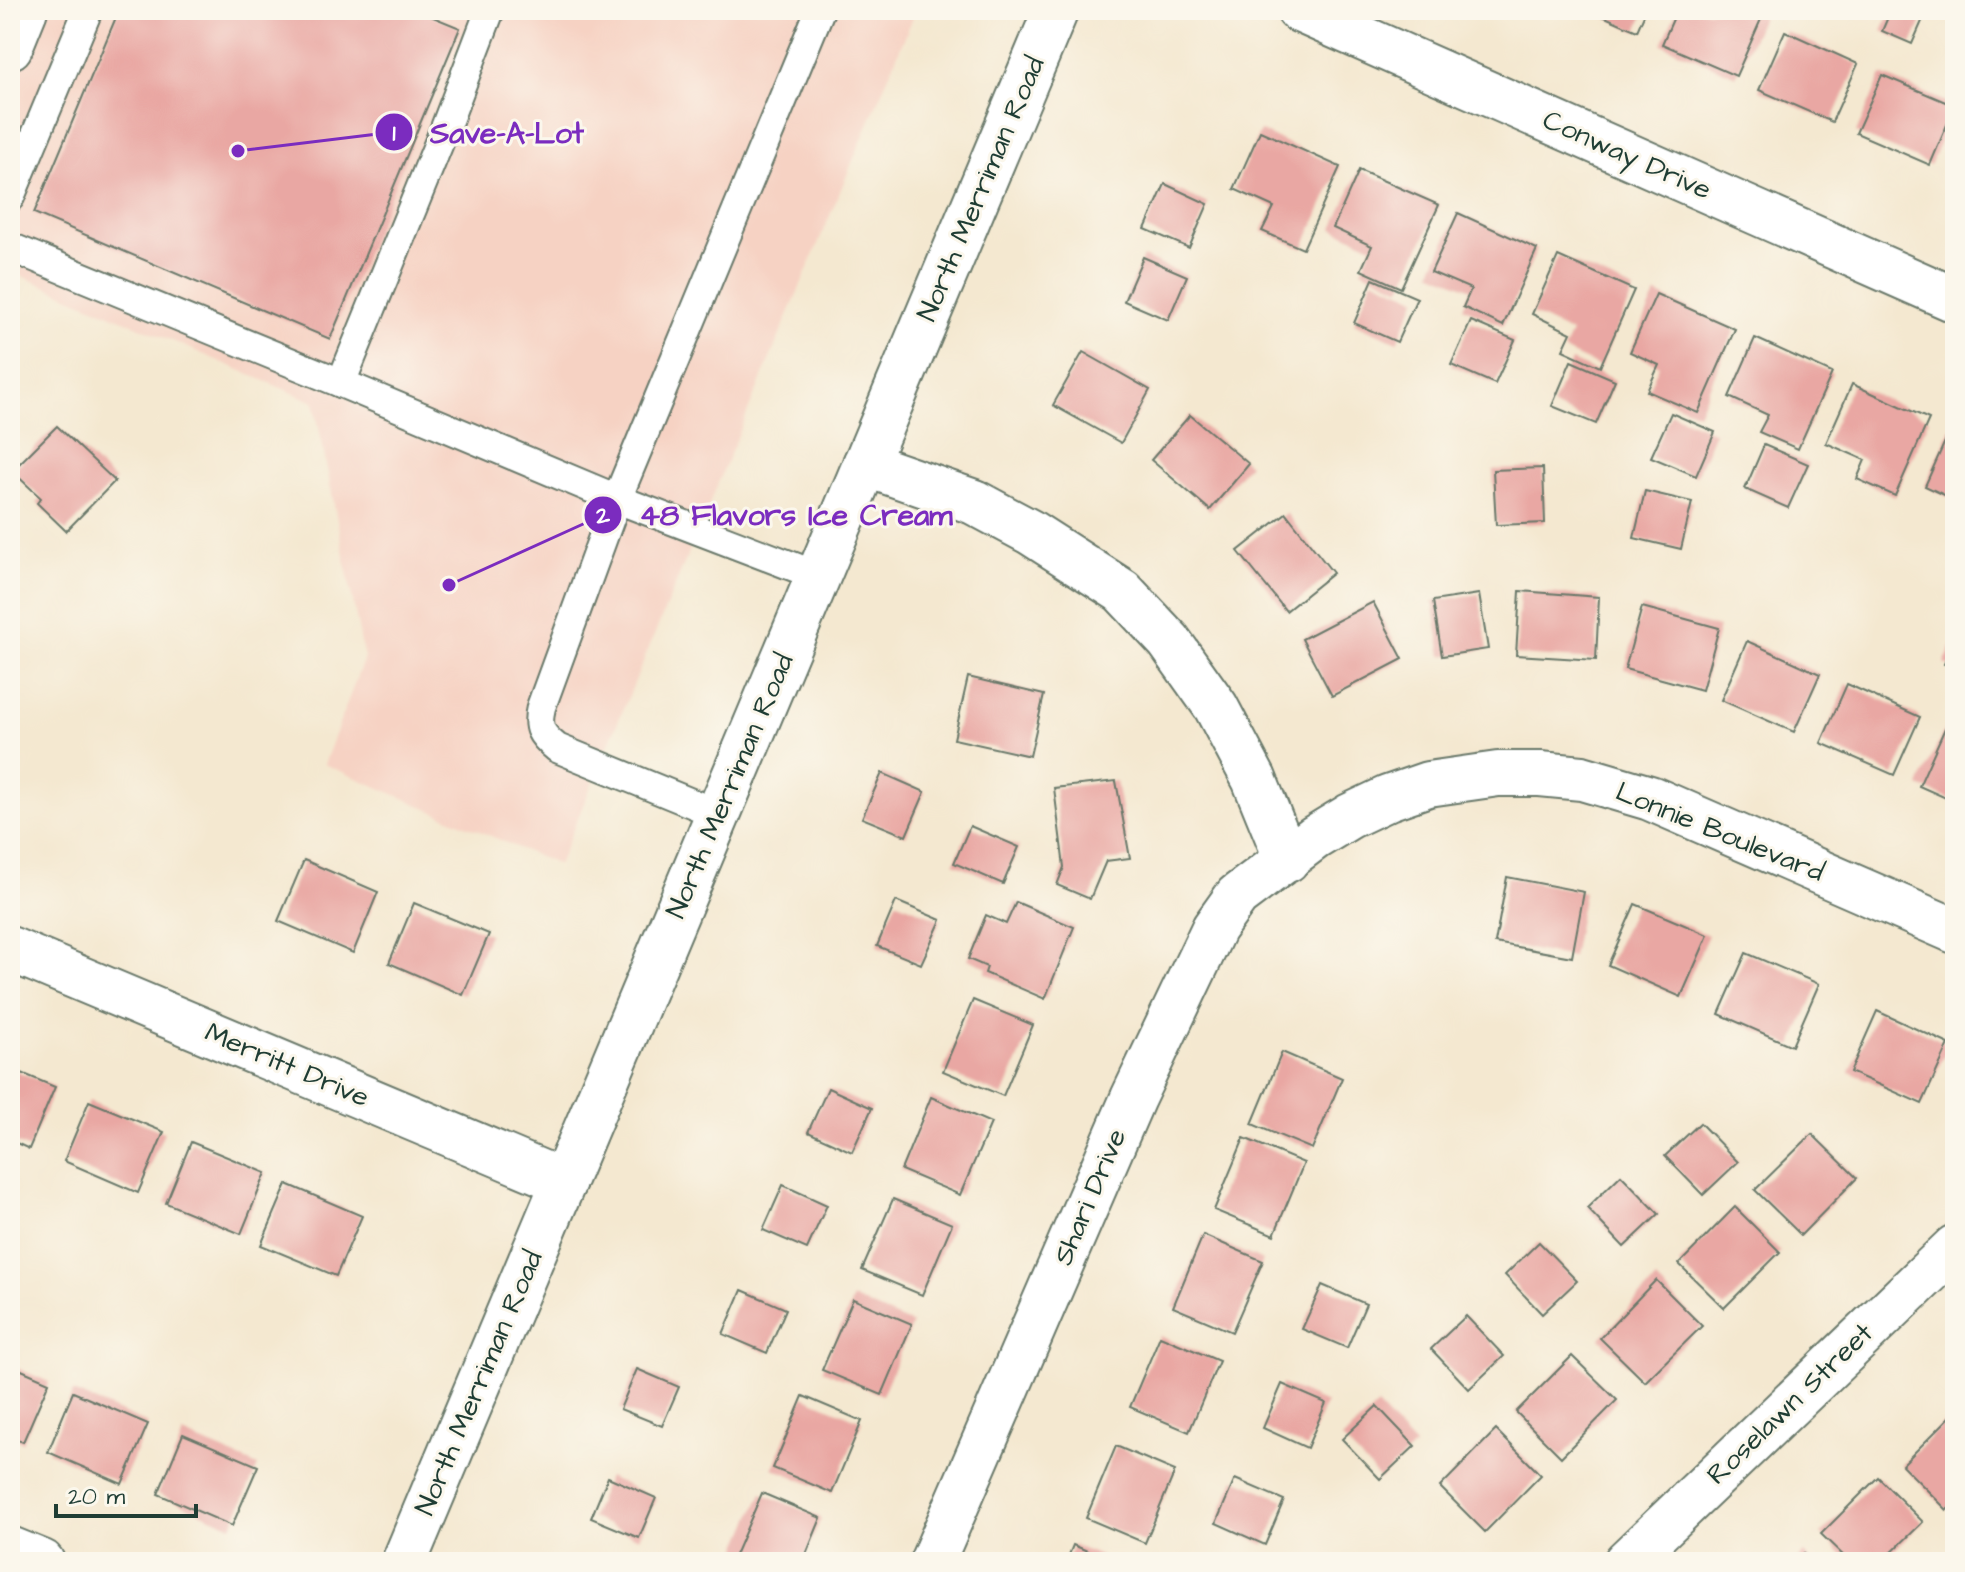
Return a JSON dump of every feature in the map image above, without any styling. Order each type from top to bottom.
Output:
[{"type":"street","points":[[10,47],[25,10]]},
{"type":"street","name":"North Merriman Road","points":[[404,1562],[1056,10]]},
{"type":"street","name":"Conway Drive","points":[[1299,10],[1955,300]]},
{"type":"street","points":[[865,464],[974,502],[1030,532],[1122,591],[1169,641],[1216,707],[1254,779],[1287,860]]},
{"type":"street","name":"Lonnie Boulevard","points":[[1287,860],[1314,838],[1350,816],[1428,784],[1498,774],[1582,778],[1650,798],[1955,931]]},
{"type":"street","name":"Shari Drive","points":[[932,1562],[1133,1098],[1204,947],[1237,896],[1287,860]]},
{"type":"street","name":"Merritt Drive","points":[[10,949],[564,1182]]},
{"type":"street","name":"Roselawn Street","points":[[1626,1562],[1955,1247]]},
{"type":"street","points":[[10,1549],[42,1562]]},
{"type":"lane","points":[[10,197],[88,10]]},
{"type":"lane","points":[[341,383],[490,10]]},
{"type":"lane","points":[[718,814],[557,748],[542,736],[537,724],[617,499],[820,10]]},
{"type":"lane","points":[[10,247],[617,499],[818,576]]},
{"type":"shaded area","points":[[47,10],[916,10],[558,865],[324,764],[364,658],[314,402],[10,271],[10,96]]},
{"type":"building","points":[[119,10],[430,10],[428,15],[460,28],[330,339],[34,213]]},
{"type":"building","points":[[1589,10],[1646,10],[1637,31]]},
{"type":"building","points":[[1677,10],[1746,10],[1762,17],[1736,76],[1662,44]]},
{"type":"building","points":[[1891,10],[1927,10],[1912,44],[1882,31]]},
{"type":"building","points":[[1785,31],[1858,64],[1832,122],[1759,90]]},
{"type":"building","points":[[1882,75],[1955,106],[1930,165],[1856,133]]},
{"type":"building","points":[[1260,131],[1340,167],[1303,249],[1262,231],[1274,207],[1234,189]]},
{"type":"building","points":[[1359,170],[1439,205],[1401,288],[1361,270],[1372,246],[1333,228]]},
{"type":"building","points":[[1165,184],[1208,204],[1189,248],[1145,229]]},
{"type":"building","points":[[1458,213],[1537,249],[1503,326],[1463,307],[1471,289],[1431,272]]},
{"type":"building","points":[[1558,256],[1634,290],[1600,367],[1563,350],[1571,333],[1532,314]]},
{"type":"building","points":[[1143,257],[1187,276],[1168,320],[1124,301]]},
{"type":"building","points":[[1373,279],[1417,298],[1397,342],[1354,323]]},
{"type":"building","points":[[1656,294],[1735,329],[1698,413],[1647,391],[1659,365],[1630,352]]},
{"type":"building","points":[[1471,321],[1515,340],[1495,384],[1451,365]]},
{"type":"building","points":[[1755,338],[1832,373],[1798,449],[1759,432],[1768,415],[1729,397]]},
{"type":"building","points":[[1083,352],[1150,390],[1121,443],[1053,405]]},
{"type":"building","points":[[1571,361],[1615,380],[1596,424],[1552,406]]},
{"type":"building","points":[[1852,384],[1929,419],[1895,496],[1857,479],[1865,460],[1826,443]]},
{"type":"building","points":[[1671,413],[1715,432],[1696,476],[1651,457]]},
{"type":"building","points":[[1190,415],[1249,464],[1210,510],[1151,460]]},
{"type":"building","points":[[57,426],[115,481],[66,531],[37,503],[41,498],[12,471]]},
{"type":"building","points":[[1951,428],[1955,430],[1955,500],[1925,486]]},
{"type":"building","points":[[1764,445],[1808,464],[1788,508],[1745,489]]},
{"type":"building","points":[[1543,468],[1545,523],[1496,525],[1493,470]]},
{"type":"building","points":[[1645,491],[1692,502],[1681,549],[1634,538]]},
{"type":"building","points":[[1286,513],[1333,573],[1286,611],[1238,551]]},
{"type":"building","points":[[1520,591],[1599,597],[1596,660],[1516,655]]},
{"type":"building","points":[[1479,594],[1488,649],[1442,656],[1433,601]]},
{"type":"building","points":[[1373,602],[1403,659],[1332,696],[1302,639]]},
{"type":"building","points":[[1642,607],[1719,628],[1702,690],[1625,669]]},
{"type":"building","points":[[1955,640],[1955,669],[1944,664]]},
{"type":"building","points":[[1747,641],[1820,674],[1794,732],[1721,700]]},
{"type":"building","points":[[968,677],[1044,695],[1030,756],[954,739]]},
{"type":"building","points":[[1847,684],[1920,717],[1894,775],[1821,743]]},
{"type":"building","points":[[1945,728],[1955,732],[1955,802],[1919,786]]},
{"type":"building","points":[[882,773],[925,792],[906,836],[862,818]]},
{"type":"building","points":[[1116,781],[1130,858],[1106,861],[1090,899],[1057,885],[1064,867],[1054,788]]},
{"type":"building","points":[[970,826],[1019,847],[1003,884],[954,863]]},
{"type":"building","points":[[304,860],[378,892],[353,953],[278,921]]},
{"type":"building","points":[[1507,877],[1584,892],[1572,957],[1495,943]]},
{"type":"building","points":[[896,901],[941,920],[921,964],[877,946]]},
{"type":"building","points":[[1016,902],[1074,927],[1045,999],[985,973],[987,967],[968,959],[986,915],[1006,924]]},
{"type":"building","points":[[414,903],[489,934],[463,995],[389,963]]},
{"type":"building","points":[[1635,904],[1708,935],[1681,997],[1608,965]]},
{"type":"building","points":[[1746,953],[1819,984],[1792,1046],[1719,1014]]},
{"type":"building","points":[[973,1000],[1033,1025],[1003,1096],[943,1071]]},
{"type":"building","points":[[1877,1011],[1949,1044],[1922,1104],[1850,1072]]},
{"type":"building","points":[[1282,1052],[1342,1078],[1312,1149],[1252,1124]]},
{"type":"building","points":[[10,1068],[55,1087],[29,1149],[10,1140]]},
{"type":"building","points":[[828,1088],[872,1108],[852,1152],[808,1132]]},
{"type":"building","points":[[931,1097],[991,1123],[960,1195],[901,1170]]},
{"type":"building","points":[[89,1101],[164,1132],[138,1193],[64,1161]]},
{"type":"building","points":[[1700,1123],[1738,1162],[1703,1195],[1665,1156]]},
{"type":"building","points":[[1812,1134],[1857,1178],[1801,1235],[1755,1190]]},
{"type":"building","points":[[1244,1138],[1304,1163],[1274,1235],[1214,1210]]},
{"type":"building","points":[[191,1142],[266,1173],[241,1234],[166,1203]]},
{"type":"building","points":[[1621,1175],[1659,1214],[1624,1247],[1587,1208]]},
{"type":"building","points":[[287,1184],[362,1216],[336,1276],[261,1245]]},
{"type":"building","points":[[783,1185],[827,1205],[807,1249],[763,1230]]},
{"type":"building","points":[[893,1199],[952,1224],[922,1295],[862,1270]]},
{"type":"building","points":[[1735,1207],[1780,1252],[1724,1308],[1679,1264]]},
{"type":"building","points":[[1203,1235],[1263,1261],[1232,1332],[1173,1307]]},
{"type":"building","points":[[1539,1242],[1577,1281],[1542,1314],[1505,1275]]},
{"type":"building","points":[[1656,1280],[1702,1326],[1645,1382],[1600,1338]]},
{"type":"building","points":[[1322,1285],[1366,1304],[1347,1348],[1302,1329]]},
{"type":"building","points":[[742,1290],[786,1309],[767,1353],[723,1334]]},
{"type":"building","points":[[853,1299],[912,1324],[882,1395],[822,1370]]},
{"type":"building","points":[[1466,1316],[1504,1356],[1469,1389],[1431,1349]]},
{"type":"building","points":[[1160,1336],[1219,1361],[1189,1432],[1130,1407]]},
{"type":"building","points":[[1572,1356],[1617,1400],[1561,1457],[1516,1412]]},
{"type":"building","points":[[10,1365],[49,1382],[23,1442],[10,1437]]},
{"type":"building","points":[[637,1369],[679,1387],[662,1426],[620,1409]]},
{"type":"building","points":[[1282,1384],[1326,1403],[1307,1448],[1263,1428]]},
{"type":"building","points":[[73,1392],[148,1424],[122,1484],[48,1452]]},
{"type":"building","points":[[803,1396],[862,1421],[832,1493],[773,1468]]},
{"type":"building","points":[[1377,1406],[1415,1446],[1380,1479],[1342,1439]]},
{"type":"building","points":[[1955,1412],[1955,1502],[1947,1510],[1902,1465]]},
{"type":"building","points":[[1496,1430],[1541,1475],[1485,1532],[1440,1487]]},
{"type":"building","points":[[183,1434],[258,1466],[232,1526],[158,1494]]},
{"type":"building","points":[[1116,1446],[1175,1471],[1145,1543],[1086,1518]]},
{"type":"building","points":[[608,1477],[656,1498],[639,1538],[591,1518]]},
{"type":"building","points":[[1878,1477],[1923,1522],[1882,1562],[1850,1562],[1821,1534]]},
{"type":"building","points":[[1235,1479],[1284,1500],[1265,1545],[1216,1523]]},
{"type":"building","points":[[762,1493],[821,1518],[803,1562],[732,1562]]},
{"type":"building","points":[[1073,1545],[1114,1562],[1066,1562]]},
{"type":"building","points":[[1804,1553],[1812,1562],[1795,1562]]},
{"type":"place","name":"Save-A-Lot","points":[[238,151]]},
{"type":"place","name":"48 Flavors Ice Cream","points":[[449,585]]}]
